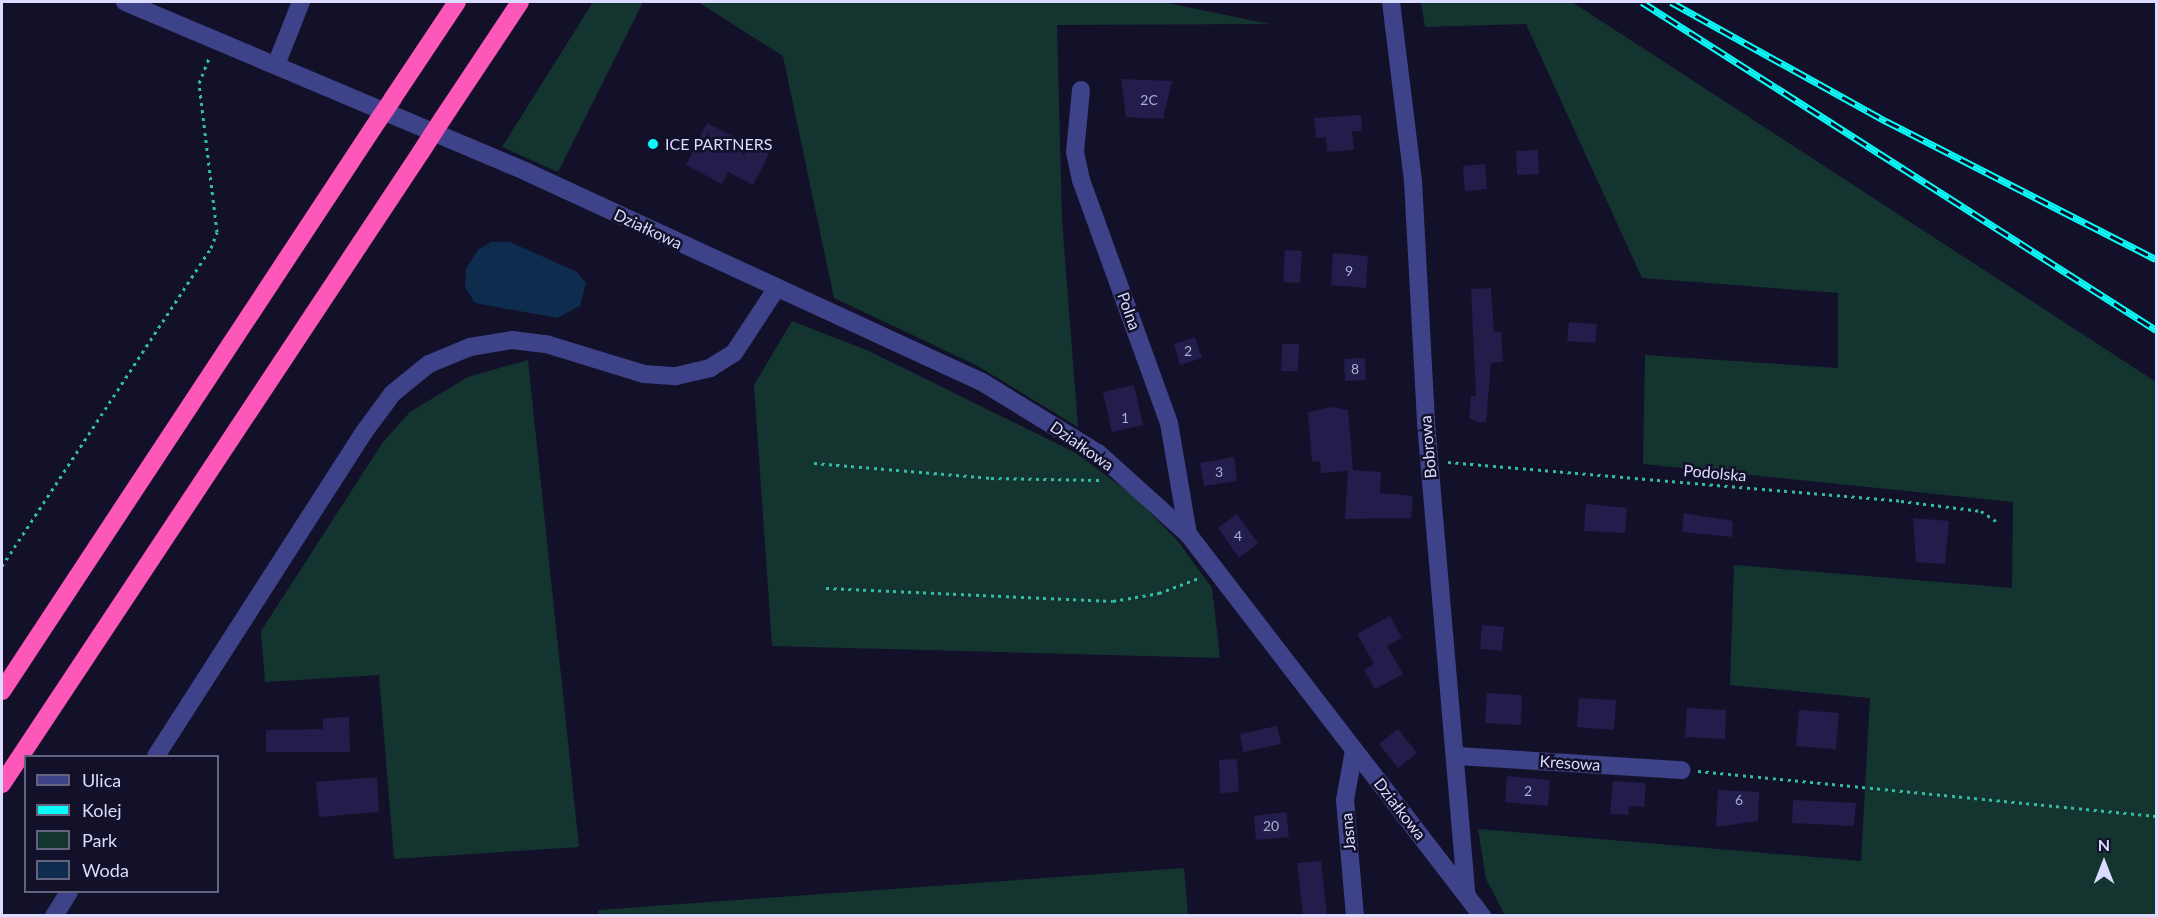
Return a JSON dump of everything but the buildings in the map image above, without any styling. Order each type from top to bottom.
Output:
[{"type":"highway","points":[[2,691],[457,2]]},
{"type":"highway","points":[[2,784],[520,2]]},
{"type":"street","name":"Działkowa","points":[[125,2],[217,38],[527,172],[776,289],[982,382],[1098,453],[1188,534],[1482,915]]},
{"type":"street","points":[[276,64],[301,2]]},
{"type":"street","name":"Bobrowa","points":[[1391,2],[1413,181],[1429,461],[1457,756],[1466,893]]},
{"type":"street","name":"Polna","points":[[1080,90],[1075,152],[1081,180],[1169,423],[1188,534]]},
{"type":"street","points":[[157,755],[364,432],[393,393],[429,364],[470,347],[512,340],[546,344],[644,374],[676,376],[710,368],[734,353],[776,289]]},
{"type":"street","name":"Jasna","points":[[1354,750],[1345,800],[1354,915]]},
{"type":"street","name":"Kresowa","points":[[1457,756],[1682,770]]},
{"type":"street","points":[[54,915],[68,893]]},
{"type":"path","points":[[2,566],[211,248],[217,232],[199,83],[217,38]]},
{"type":"path","name":"Podolska","points":[[1429,461],[1901,501],[1981,511],[1996,521]]},
{"type":"path","points":[[814,463],[991,478],[1128,480]]},
{"type":"path","points":[[826,588],[1113,601],[1160,594],[1217,571]]},
{"type":"path","points":[[1682,770],[2157,816]]},
{"type":"green space","points":[[593,2],[643,2],[558,172],[502,147]]},
{"type":"green space","points":[[698,2],[1163,2],[1269,24],[1057,25],[1062,220],[1078,427],[976,365],[834,298],[783,56]]},
{"type":"green space","points":[[1421,2],[1572,2],[2156,382],[2156,915],[1505,915],[1486,879],[1478,829],[1861,861],[1870,698],[1730,685],[1734,565],[2012,588],[2013,502],[1643,464],[1645,355],[1838,368],[1838,293],[1642,278],[1526,24],[1425,27]]},
{"type":"green space","points":[[792,321],[869,351],[1076,453],[1135,497],[1177,540],[1212,588],[1220,658],[772,646],[754,385]]},
{"type":"green space","points":[[528,360],[579,847],[394,859],[379,675],[265,682],[261,631],[383,442],[410,412],[468,377]]},
{"type":"green space","points":[[1184,868],[1188,915],[599,916],[598,910]]},
{"type":"water","points":[[491,242],[510,242],[577,272],[586,283],[580,306],[557,318],[475,303],[465,287],[466,269],[478,250]]},
{"type":"railway","points":[[1642,2],[2156,330]]},
{"type":"railway","points":[[1671,2],[1886,121],[2156,259]]},
{"type":"place","name":"ICE PARTNERS","points":[[653,144]]}]
